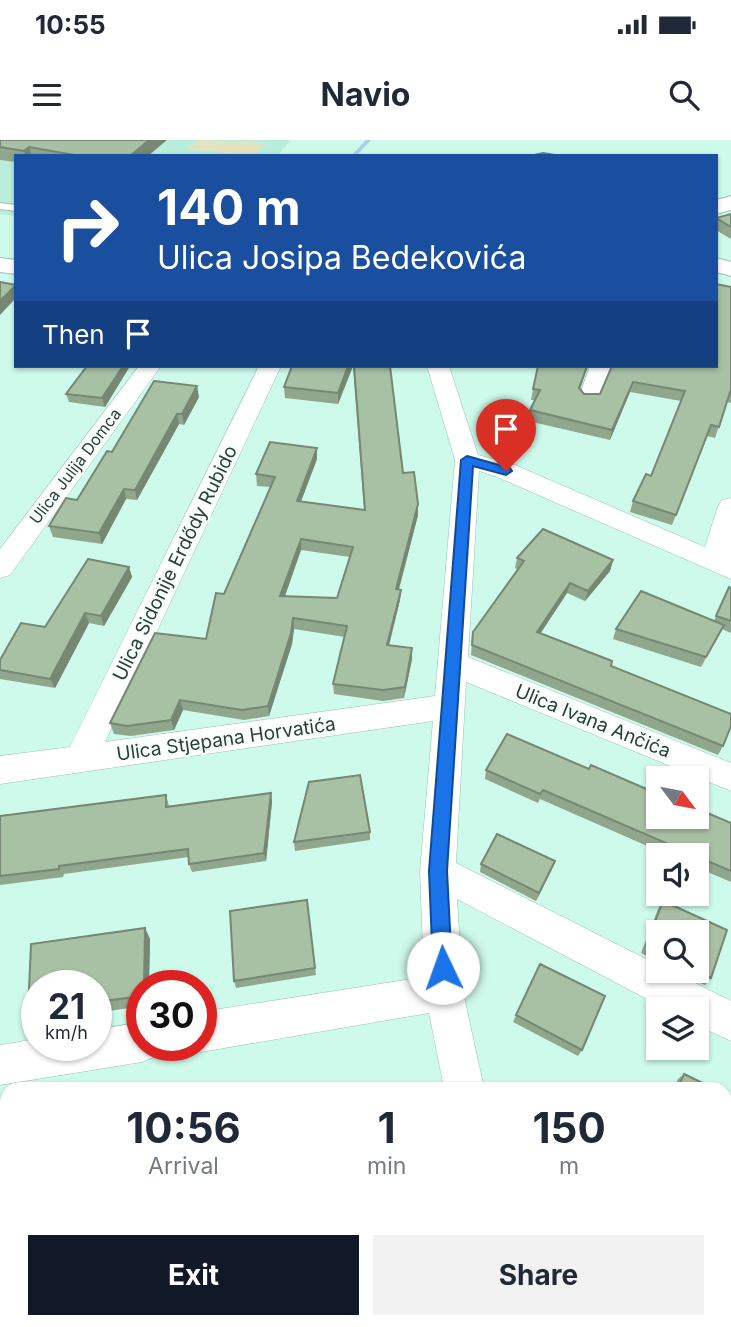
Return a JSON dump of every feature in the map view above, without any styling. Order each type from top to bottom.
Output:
[{"type":"street","name":"Ulica Julija Domca","points":[[0,568],[149,368]]},
{"type":"street","name":"Ulica Sidonije Erdődy Rubido","points":[[80,760],[269,368]]},
{"type":"street","points":[[439,368],[467,460],[438,871],[444,992],[463,1082]]},
{"type":"street","points":[[590,397],[600,368]]},
{"type":"street","points":[[467,460],[506,471],[722,565],[731,506]]},
{"type":"street","name":"Ulica Ivana Ančića","points":[[454,664],[731,777]]},
{"type":"street","name":"Ulica Stjepana Horvatića","points":[[0,770],[451,706]]},
{"type":"street","points":[[438,871],[731,1021]]},
{"type":"street","points":[[217,1029],[444,992]]},
{"type":"street","points":[[0,1065],[126,1045]]},
{"type":"shaded area","points":[[0,140],[291,140],[279,154],[14,154],[14,216],[0,214]]},
{"type":"shaded area","points":[[197,140],[266,143],[255,154],[188,149]]},
{"type":"building","points":[[0,140],[149,140],[132,154],[69,154],[29,147],[24,151],[0,147]]},
{"type":"building","points":[[731,214],[731,227],[718,219]]},
{"type":"building","points":[[0,282],[14,285],[14,287],[0,301]]},
{"type":"building","points":[[718,284],[731,287],[731,392],[719,427],[711,425],[676,515],[633,501],[646,474],[651,476],[685,391],[633,382],[612,430],[530,410],[540,390],[533,389],[538,368],[586,368],[579,388],[584,394],[600,394],[611,368],[718,368]]},
{"type":"building","points":[[86,368],[122,368],[102,398],[66,394]]},
{"type":"building","points":[[291,368],[347,368],[338,393],[284,387]]},
{"type":"building","points":[[354,368],[390,368],[403,473],[414,472],[418,504],[396,589],[401,590],[387,645],[412,648],[405,687],[383,690],[333,684],[347,626],[293,618],[291,633],[268,706],[242,710],[180,700],[171,720],[127,726],[110,723],[155,633],[206,639],[216,593],[224,594],[275,477],[256,474],[270,442],[317,448],[297,501],[365,510]],"holes":[[[301,539],[353,547],[337,598],[280,596]]]},
{"type":"building","points":[[154,381],[197,386],[182,414],[177,414],[135,490],[124,489],[99,533],[49,526],[66,498],[77,500],[107,451],[112,452]]},
{"type":"building","points":[[543,529],[613,560],[588,591],[570,583],[537,632],[612,661],[611,666],[731,714],[731,726],[723,746],[472,645],[473,632],[524,561],[517,558]]},
{"type":"building","points":[[88,559],[129,567],[101,616],[85,613],[50,679],[0,670],[0,660],[21,623],[45,627]]},
{"type":"building","points":[[729,587],[731,588],[731,621],[716,616]]},
{"type":"building","points":[[641,591],[724,625],[706,657],[616,629]]},
{"type":"building","points":[[507,734],[589,769],[591,765],[646,789],[646,830],[709,830],[709,814],[731,823],[731,871],[709,862],[709,843],[666,843],[543,790],[540,794],[486,770]]},
{"type":"building","points":[[360,775],[370,832],[294,842],[309,782]]},
{"type":"building","points":[[271,793],[264,853],[189,864],[188,849],[0,876],[0,816],[166,795],[166,807]]},
{"type":"building","points":[[497,834],[555,861],[539,893],[481,864]]},
{"type":"building","points":[[307,900],[315,968],[234,981],[230,911]]},
{"type":"building","points":[[661,906],[674,906],[705,920],[656,920]]},
{"type":"building","points":[[709,922],[727,930],[711,978],[709,977]]},
{"type":"building","points":[[145,928],[144,970],[126,970],[126,998],[112,1000],[112,970],[30,970],[31,944]]},
{"type":"building","points":[[540,964],[605,996],[582,1050],[516,1015]]},
{"type":"building","points":[[684,1074],[701,1082],[681,1082]]},
{"type":"waterway","points":[[355,154],[369,140]]},
{"type":"route","points":[[443,968],[438,871],[467,460],[506,471]]}]
